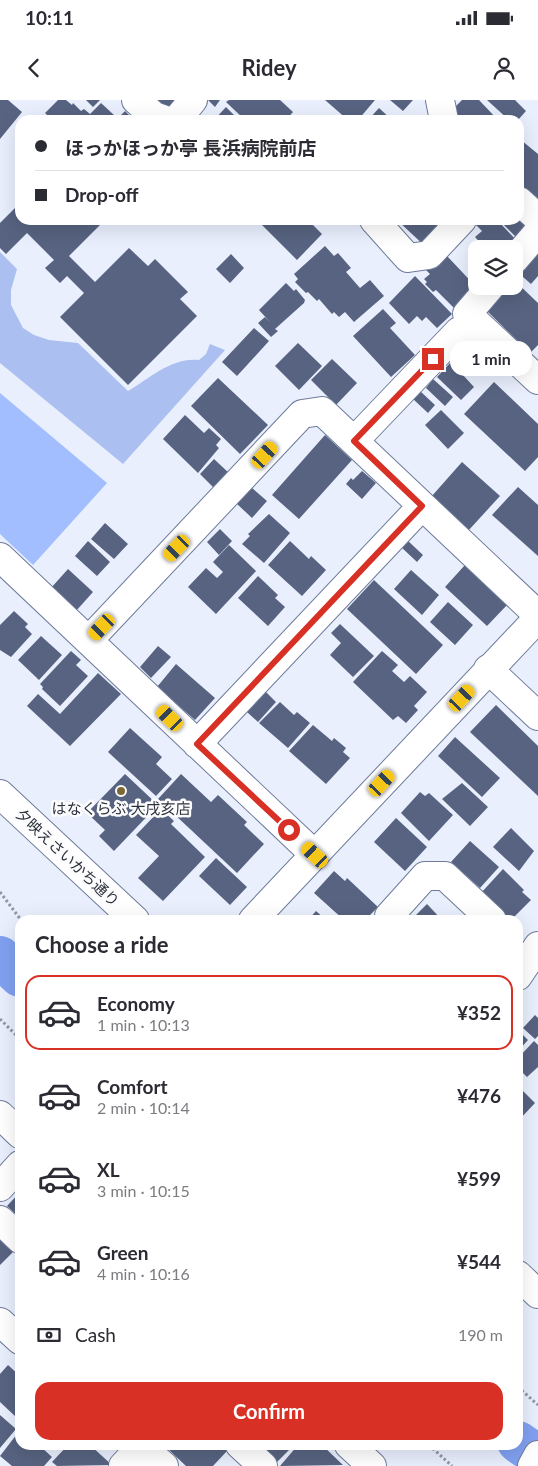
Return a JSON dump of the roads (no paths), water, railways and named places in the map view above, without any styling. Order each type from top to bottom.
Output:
[{"type":"street","points":[[136,100],[153,115]]},
{"type":"street","points":[[440,100],[443,115]]},
{"type":"street","points":[[524,205],[538,218]]},
{"type":"street","points":[[378,225],[408,258],[429,255],[457,225]]},
{"type":"street","points":[[523,250],[538,232]]},
{"type":"street","points":[[483,295],[467,314],[538,380]]},
{"type":"street","points":[[354,441],[459,332],[479,326]]},
{"type":"street","points":[[89,640],[302,414],[322,411],[538,617],[258,915]]},
{"type":"street","points":[[197,744],[422,506]]},
{"type":"street","points":[[0,557],[315,855]]},
{"type":"street","points":[[488,670],[538,716]]},
{"type":"street","name":"夕映えさいかち通り","points":[[0,794],[130,915]]},
{"type":"street","points":[[390,915],[425,876],[445,876],[487,915]]},
{"type":"street","points":[[0,1115],[15,1129]]},
{"type":"street","points":[[0,1187],[15,1170]]},
{"type":"street","points":[[0,1220],[15,1234]]},
{"type":"street","points":[[523,1280],[538,1294]]},
{"type":"street","points":[[0,1322],[15,1336]]},
{"type":"street","points":[[122,1466],[136,1450]]},
{"type":"street","points":[[146,1450],[164,1466]]},
{"type":"street","points":[[245,1450],[263,1466]]},
{"type":"street","points":[[355,1450],[372,1466]]},
{"type":"street","points":[[532,1466],[538,1455]]},
{"type":"waterway","points":[[0,957],[15,971]]},
{"type":"waterway","points":[[523,1446],[538,1456]]},
{"type":"place","name":"はなくらぶ 大戌亥店","points":[[121,791]]}]
